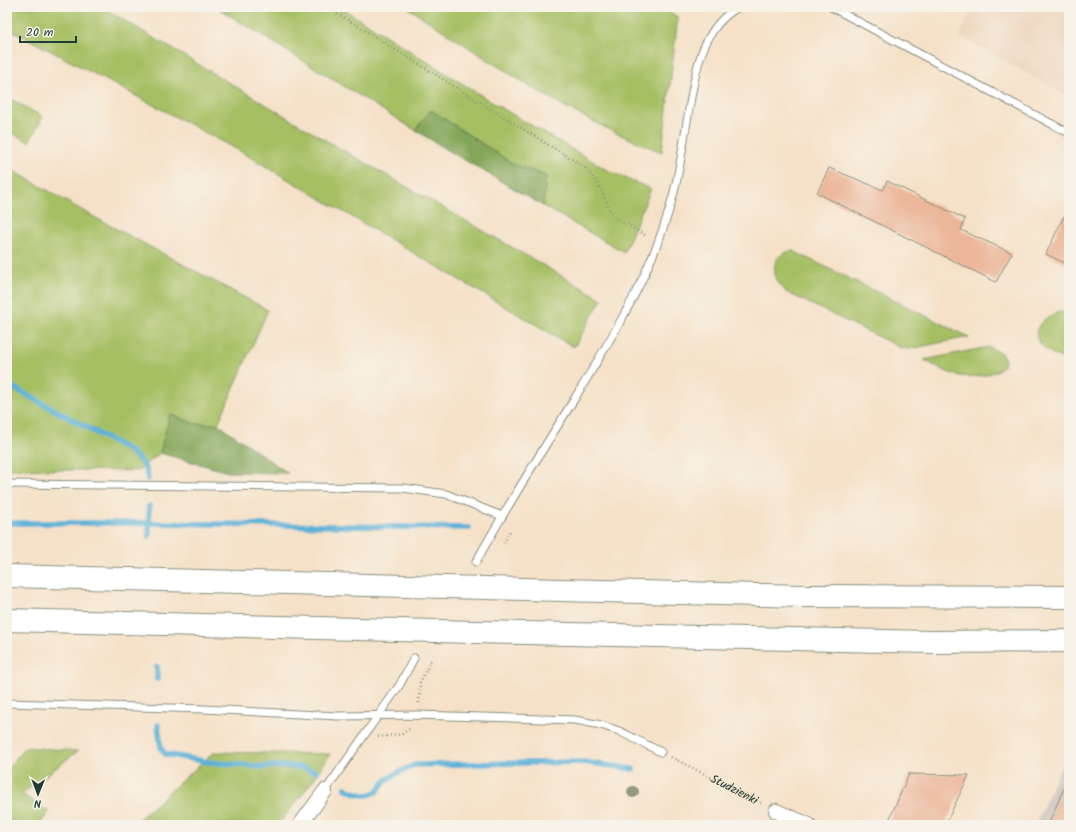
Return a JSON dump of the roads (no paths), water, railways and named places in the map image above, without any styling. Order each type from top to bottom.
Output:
[{"type":"highway","points":[[7,576],[802,596],[1069,597]]},
{"type":"highway","points":[[7,620],[923,642],[1069,641]]},
{"type":"street","points":[[300,825],[325,791]]},
{"type":"street","points":[[776,811],[809,825]]},
{"type":"lane","points":[[831,7],[1069,133]]},
{"type":"lane","points":[[476,562],[502,516],[611,339],[644,278],[658,241],[674,190],[692,88],[700,58],[712,31],[735,8]]},
{"type":"lane","points":[[7,484],[403,488],[446,494],[502,516]]},
{"type":"lane","points":[[325,791],[378,716],[414,658]]},
{"type":"lane","points":[[7,703],[203,709],[338,716],[416,715],[575,720],[601,725],[619,731],[661,752]]},
{"type":"waterway","points":[[7,384],[128,450],[141,462],[148,479]]},
{"type":"waterway","points":[[149,506],[149,536]]},
{"type":"waterway","points":[[7,523],[149,523],[469,528]]},
{"type":"waterway","points":[[157,667],[157,679]]},
{"type":"waterway","points":[[158,725],[161,748],[165,754],[208,762],[264,767],[300,767],[317,772]]},
{"type":"waterway","points":[[345,788],[353,792],[369,795],[377,791],[388,778],[415,765],[583,762],[633,769]]}]
